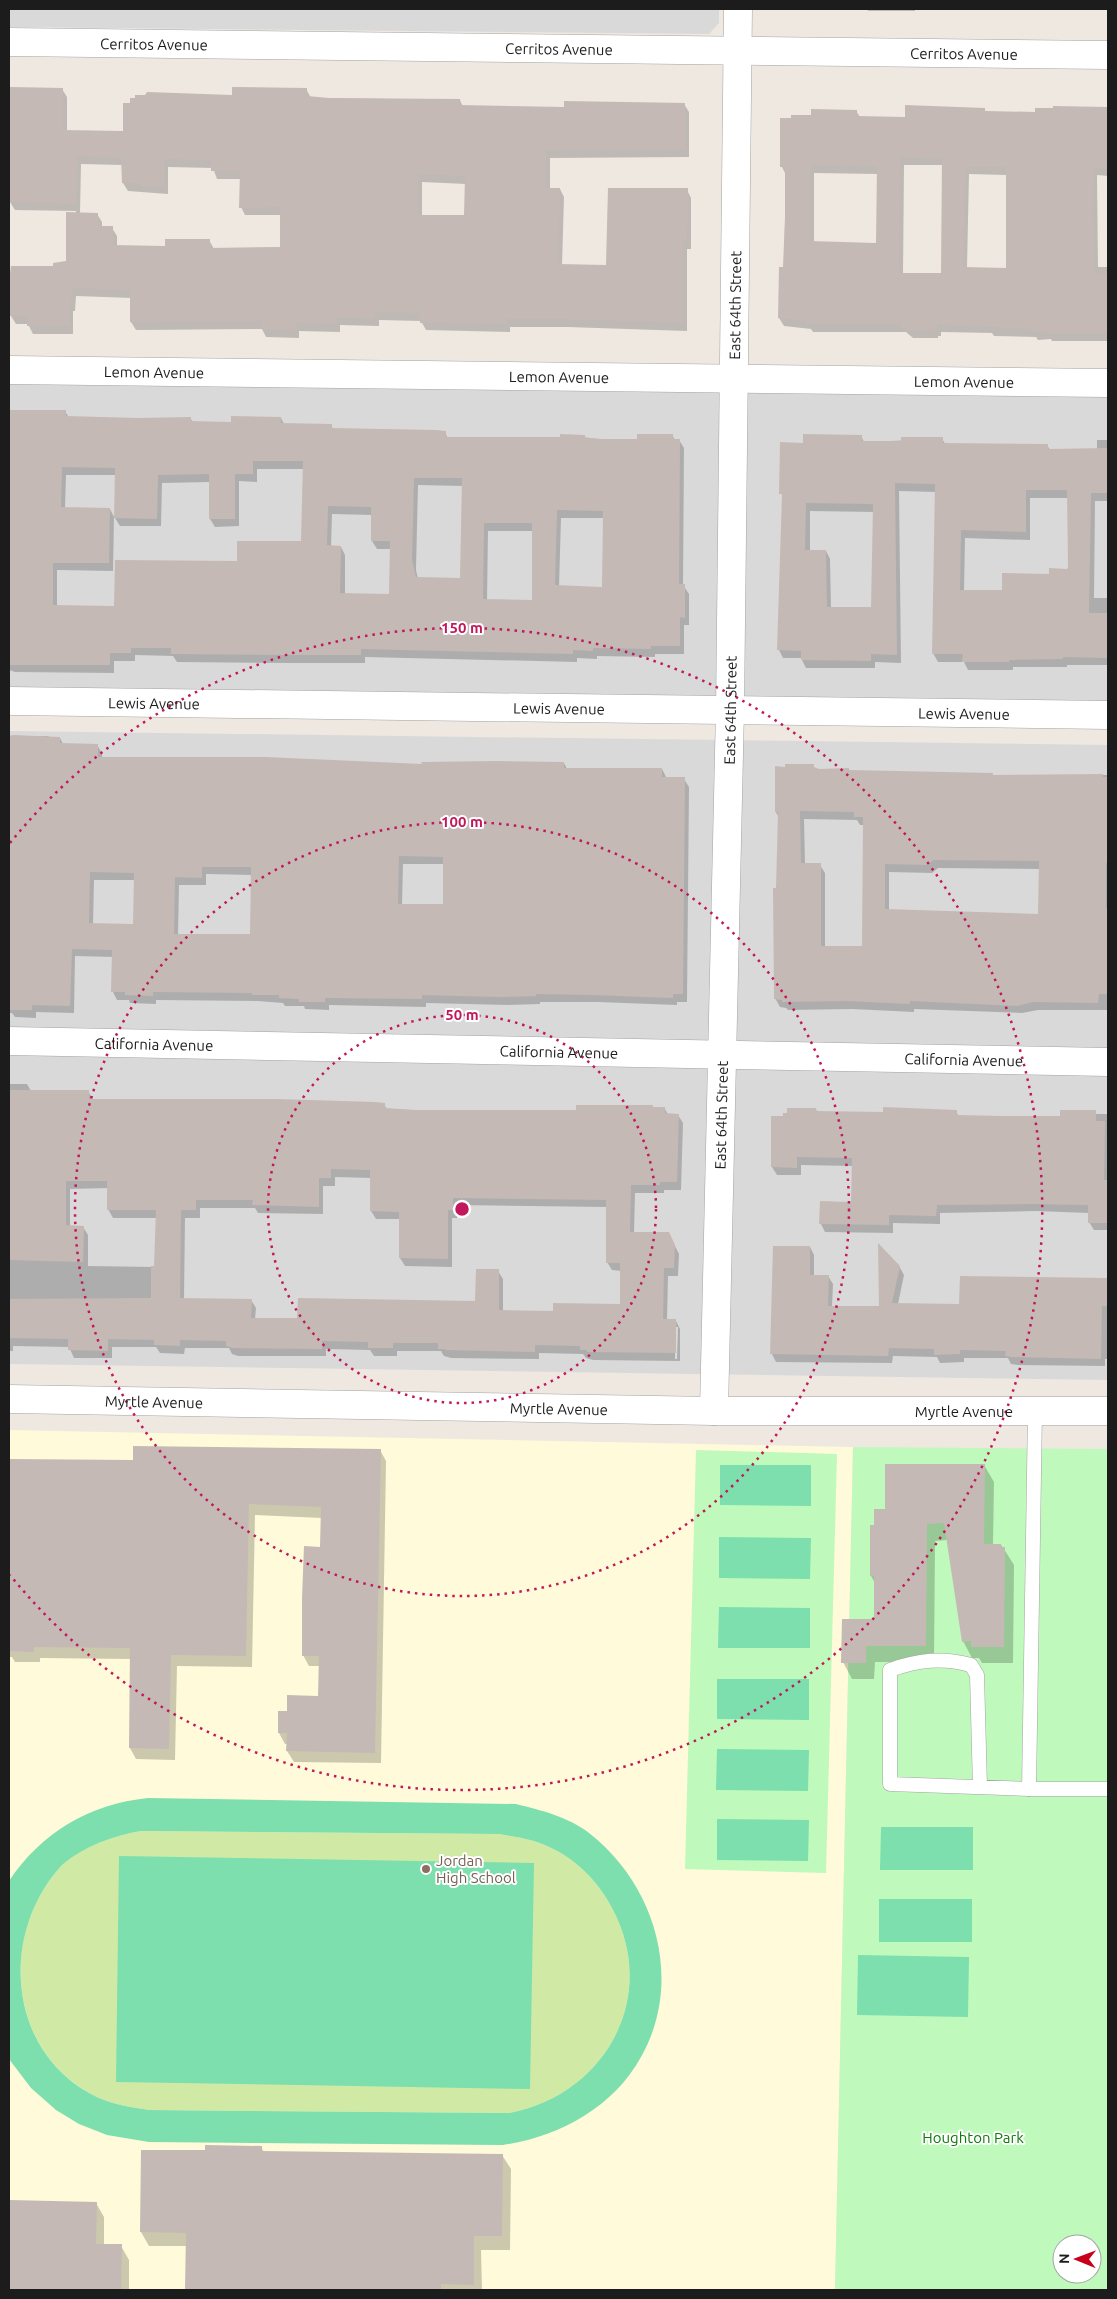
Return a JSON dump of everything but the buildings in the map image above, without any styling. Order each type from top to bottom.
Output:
[{"type":"street","name":"East 64th Street","points":[[714,1411],[730,710],[738,9]]},
{"type":"street","name":"Cerritos Avenue","points":[[9,42],[1108,55]]},
{"type":"street","name":"Lemon Avenue","points":[[9,370],[1108,383]]},
{"type":"street","name":"Lewis Avenue","points":[[9,701],[1108,715]]},
{"type":"street","name":"California Avenue","points":[[9,1041],[721,1053],[1108,1062]]},
{"type":"street","name":"Myrtle Avenue","points":[[9,1399],[714,1411],[1108,1410]]},
{"type":"lane","points":[[1029,1789],[1035,1411]]},
{"type":"lane","points":[[980,1788],[977,1675],[971,1665],[956,1660],[934,1660],[912,1662],[890,1670],[890,1784],[980,1788],[1108,1789]]},
{"type":"shaded area","points":[[9,9],[719,9],[719,23],[709,34],[9,27]]},
{"type":"shaded area","points":[[9,370],[1108,383],[1108,715],[9,701]]},
{"type":"shaded area","points":[[9,731],[1108,745],[1108,1380],[9,1364]]},
{"type":"shaded area","name":"Jordan High School","points":[[9,1430],[853,1447],[835,2290],[9,2290]]},
{"type":"green space","name":"Houghton Park","points":[[853,1447],[1108,1449],[1108,2290],[835,2290]]},
{"type":"green space","points":[[696,1450],[837,1454],[826,1873],[685,1869]]},
{"type":"green space","points":[[720,1465],[811,1465],[811,1506],[720,1505]]},
{"type":"green space","points":[[719,1537],[811,1538],[810,1579],[719,1578]]},
{"type":"green space","points":[[719,1607],[810,1608],[810,1648],[718,1648]]},
{"type":"green space","points":[[717,1679],[809,1679],[809,1720],[717,1719]]},
{"type":"green space","points":[[717,1749],[809,1750],[808,1791],[716,1790]]},
{"type":"green space","points":[[148,1798],[516,1804],[554,1815],[573,1823],[589,1833],[612,1854],[631,1879],[646,1907],[656,1936],[661,1966],[660,1997],[654,2028],[641,2057],[615,2091],[600,2105],[582,2117],[544,2135],[503,2145],[149,2142],[107,2135],[79,2124],[56,2110],[31,2088],[9,2059],[9,1881],[22,1864],[51,1835],[87,1814],[126,1801]],"holes":[[[141,1831],[499,1834],[523,1838],[541,1844],[567,1857],[585,1871],[600,1889],[612,1908],[625,1942],[630,1975],[626,2007],[614,2037],[596,2064],[572,2086],[543,2103],[509,2113],[142,2109],[120,2105],[91,2094],[63,2074],[42,2048],[28,2019],[21,1987],[22,1955],[28,1923],[42,1892],[62,1865],[80,1852],[99,1843]]]},
{"type":"green space","points":[[717,1819],[809,1820],[808,1861],[717,1860]]},
{"type":"green space","points":[[881,1827],[973,1827],[973,1870],[880,1870]]},
{"type":"green space","points":[[141,1831],[499,1834],[530,1840],[547,1846],[567,1857],[585,1871],[600,1889],[612,1908],[625,1942],[630,1975],[626,2007],[614,2037],[596,2064],[572,2086],[543,2103],[509,2113],[149,2110],[120,2105],[105,2100],[91,2094],[63,2073],[42,2048],[28,2019],[21,1987],[22,1955],[28,1922],[42,1892],[62,1865],[89,1847]]},
{"type":"green space","points":[[119,1856],[534,1863],[530,2089],[116,2082]]},
{"type":"green space","points":[[879,1899],[972,1899],[972,1942],[879,1942]]},
{"type":"green space","points":[[858,1955],[969,1957],[968,2017],[857,2015]]},
{"type":"place","name":"Jordan High School","points":[[426,1869]]}]
